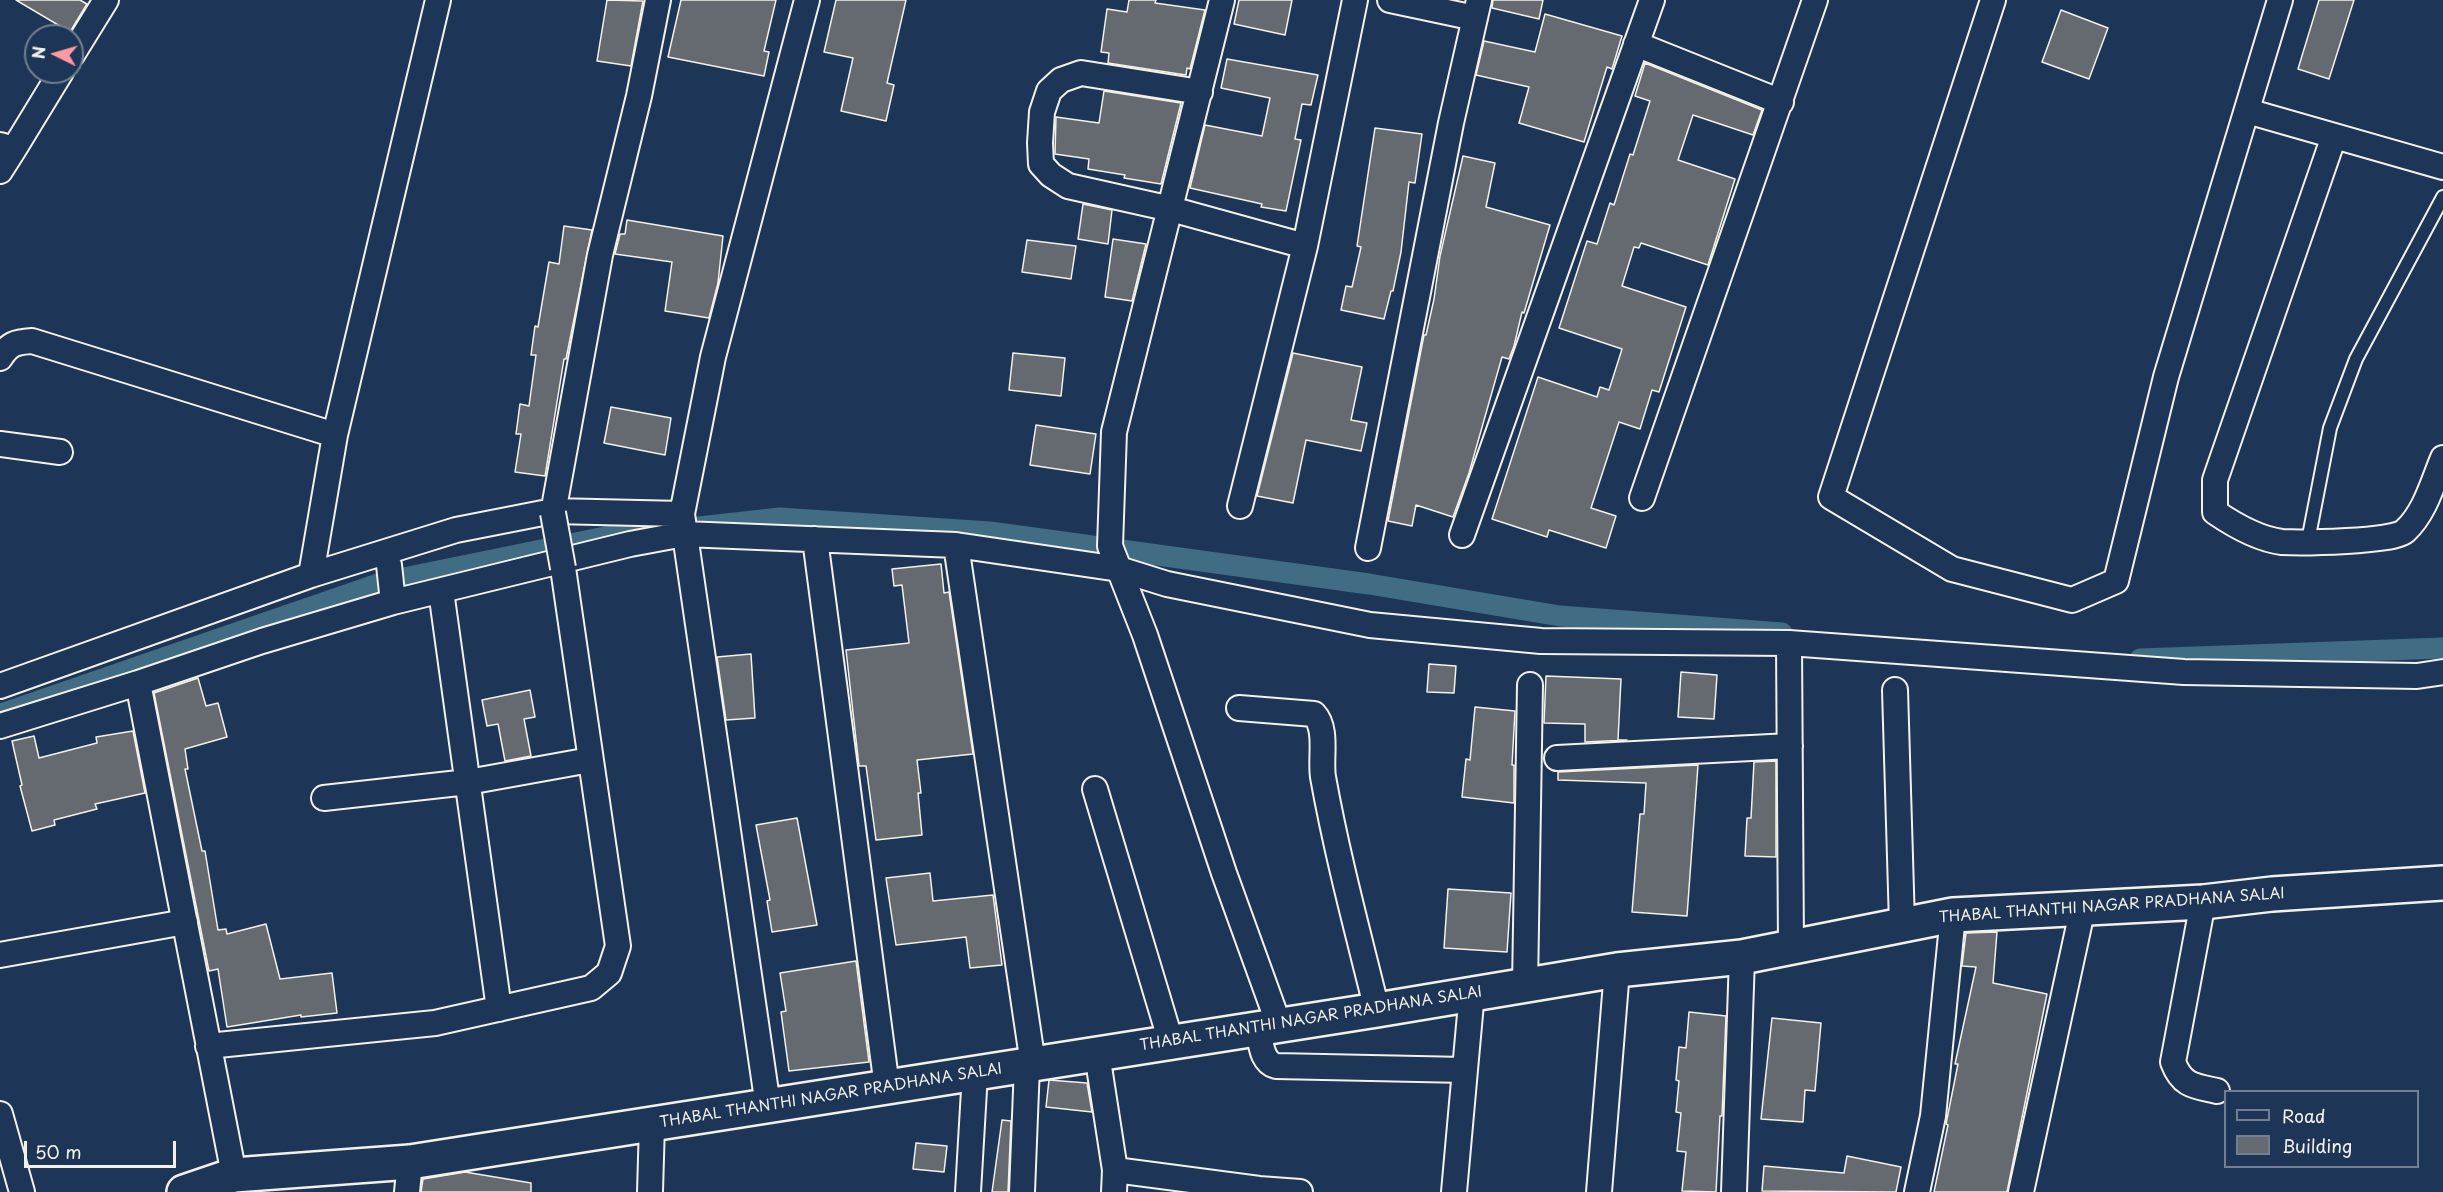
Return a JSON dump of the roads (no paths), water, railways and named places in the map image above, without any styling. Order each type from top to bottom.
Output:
[{"type":"main road","name":"THABAL THANTHI NAGAR PRADHANA SALAI","points":[[184,1192],[234,1175],[408,1177],[652,1124],[1377,1010],[1472,992],[1525,986],[1617,970],[1742,957],[1953,915],[2083,906],[2203,902],[2272,894],[2443,883]]},
{"type":"street","points":[[84,36],[106,0]]},
{"type":"street","points":[[311,575],[335,435],[438,0]]},
{"type":"street","points":[[208,1046],[435,1023],[591,988],[609,973],[618,946],[553,512],[600,255],[639,96],[658,0]]},
{"type":"street","points":[[768,1106],[683,524],[713,357],[807,0]]},
{"type":"street","points":[[1222,0],[1114,432],[1116,561],[1145,635],[1224,873],[1269,1027],[1265,1059],[1276,1066],[1466,1070]]},
{"type":"street","points":[[1240,506],[1305,246],[1355,0]]},
{"type":"street","points":[[1368,548],[1451,123],[1477,9],[1390,0]]},
{"type":"street","points":[[1462,536],[1652,0]]},
{"type":"street","points":[[1642,498],[1815,0]]},
{"type":"street","points":[[1993,0],[1831,497],[1952,569],[2072,600],[2116,581],[2166,376],[2280,0]]},
{"type":"street","points":[[1636,44],[1781,102]]},
{"type":"street","points":[[1200,92],[1081,73],[1061,80],[1049,92],[1042,112],[1041,164],[1051,176],[1068,186],[1171,209],[1305,246]]},
{"type":"street","points":[[0,171],[7,147],[52,84]]},
{"type":"street","points":[[2247,111],[2443,167]]},
{"type":"street","points":[[2334,136],[2215,480],[2215,512],[2236,527],[2281,542],[2378,539],[2404,534],[2418,516],[2443,458]]},
{"type":"street","points":[[0,358],[8,345],[16,341],[32,341],[335,435]]},
{"type":"street","points":[[0,444],[60,452]]},
{"type":"street","points":[[0,686],[311,575],[456,530],[553,512],[814,539],[956,545],[1116,561],[1167,584],[1370,625],[1541,641],[1789,643],[2184,672],[2417,676],[2443,672]]},
{"type":"street","points":[[0,726],[138,683],[392,596],[441,591],[630,544],[683,524]]},
{"type":"street","points":[[814,539],[887,1087]]},
{"type":"street","points":[[956,545],[1030,1064],[1022,1192]]},
{"type":"street","points":[[389,565],[392,596]]},
{"type":"street","points":[[441,591],[499,1009]]},
{"type":"street","points":[[1789,643],[1791,946]]},
{"type":"street","points":[[138,683],[234,1175]]},
{"type":"street","points":[[1525,986],[1530,685]]},
{"type":"street","points":[[1895,690],[1902,924]]},
{"type":"street","points":[[1239,708],[1314,714],[1318,718],[1321,727],[1322,773],[1377,1010]]},
{"type":"street","points":[[1557,758],[1790,746]]},
{"type":"street","points":[[324,798],[468,782],[590,760]]},
{"type":"street","points":[[1095,789],[1171,1042]]},
{"type":"street","points":[[2203,902],[2173,1062],[2178,1074],[2189,1084],[2217,1091]]},
{"type":"street","points":[[2021,1192],[2083,906]]},
{"type":"street","points":[[1917,1192],[1933,1116],[1953,915]]},
{"type":"street","points":[[0,955],[185,922]]},
{"type":"street","points":[[1734,1192],[1742,957]]},
{"type":"street","points":[[1599,1192],[1617,970]]},
{"type":"street","points":[[1454,1192],[1472,992]]},
{"type":"street","points":[[1097,1054],[1114,1181],[1300,1192]]},
{"type":"street","points":[[968,1192],[975,1073]]},
{"type":"street","points":[[0,1114],[22,1192]]},
{"type":"street","points":[[650,1192],[652,1124]]},
{"type":"lane","points":[[2308,541],[2330,428],[2356,359],[2443,197]]},
{"type":"waterway","points":[[699,527],[780,518],[990,532],[1369,584],[1560,616],[1782,633]]},
{"type":"waterway","points":[[1,714],[384,582],[610,536],[642,533]]},
{"type":"waterway","points":[[2140,659],[2443,648]]}]
